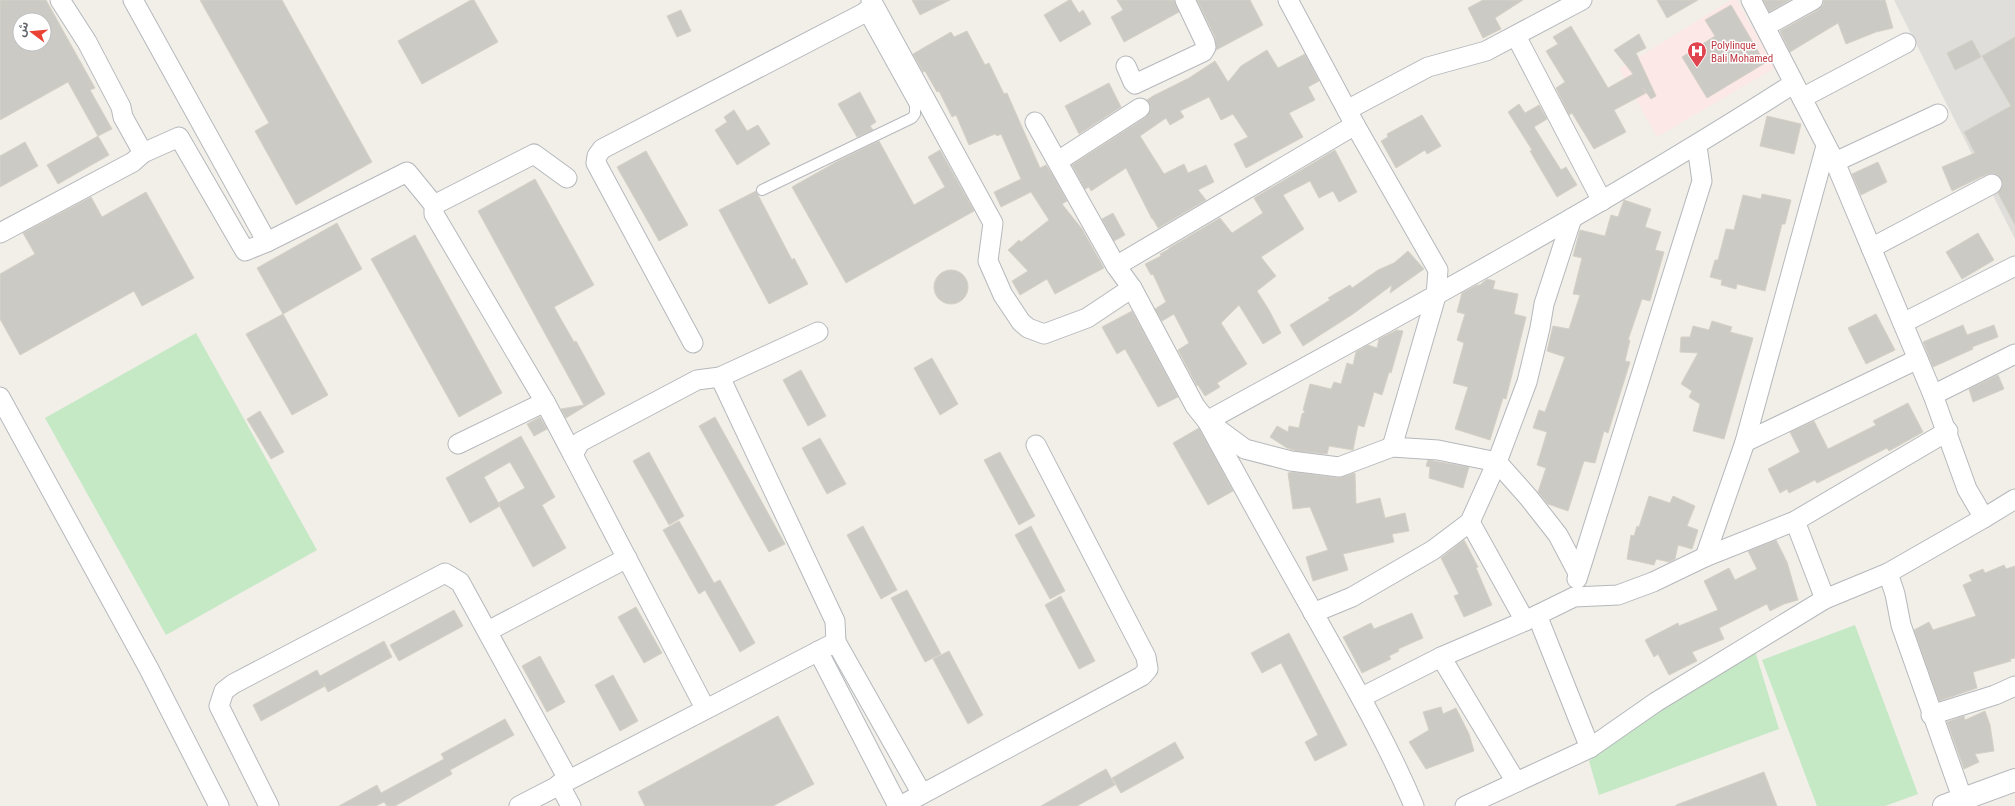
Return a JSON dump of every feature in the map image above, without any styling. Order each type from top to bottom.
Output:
[{"type":"street","points":[[60,0],[87,42],[121,107],[123,117],[143,153]]},
{"type":"street","points":[[133,0],[267,242]]},
{"type":"street","points":[[1126,66],[1133,82],[1136,84],[1202,52],[1206,47],[1206,42],[1185,0]]},
{"type":"street","points":[[1288,0],[1351,118],[1438,270],[1436,296],[1392,447]]},
{"type":"street","points":[[1116,266],[1351,118],[1428,67],[1486,51],[1582,0]]},
{"type":"street","points":[[1751,0],[1766,26],[1797,91],[1831,154],[1948,431],[1967,489],[1984,518]]},
{"type":"street","points":[[1766,26],[1813,0]]},
{"type":"street","points":[[693,343],[596,163],[597,156],[602,149],[869,6],[994,223],[988,261],[1003,295],[1021,322],[1028,328],[1044,334],[1087,318],[1132,288]]},
{"type":"street","points":[[1516,36],[1602,200]]},
{"type":"street","points":[[1206,421],[1436,296],[1697,146],[1797,91],[1906,42]]},
{"type":"street","points":[[1058,161],[1140,108]]},
{"type":"street","points":[[1831,154],[1938,114]]},
{"type":"street","points":[[1035,122],[1116,266],[1132,288],[1195,406],[1206,421],[1313,613],[1362,697],[1397,766],[1414,806]]},
{"type":"street","points":[[0,233],[133,162],[143,153],[179,137],[245,251],[267,242],[407,172],[434,205],[434,214],[545,402],[706,708]]},
{"type":"street","points":[[1574,597],[1578,573],[1702,181],[1697,146]]},
{"type":"street","points":[[434,205],[534,154],[567,178]]},
{"type":"street","points":[[1705,558],[1745,442],[1831,154]]},
{"type":"street","points":[[1871,248],[1992,184]]},
{"type":"street","points":[[1313,613],[1352,597],[1433,550],[1470,522],[1497,462],[1527,382],[1540,328],[1544,304],[1572,218]]},
{"type":"street","points":[[1903,323],[2015,266]]},
{"type":"street","points":[[573,455],[580,442],[684,387],[698,380],[720,377],[818,332]]},
{"type":"street","points":[[1933,395],[2015,354]]},
{"type":"street","points":[[1745,442],[1918,359]]},
{"type":"street","points":[[720,377],[835,621],[836,642],[922,794]]},
{"type":"street","points":[[0,397],[149,669],[219,806]]},
{"type":"street","points":[[458,444],[545,402]]},
{"type":"street","points":[[1206,421],[1245,449],[1291,461],[1339,467],[1392,447],[1438,450],[1497,462],[1529,498],[1558,535],[1578,573]]},
{"type":"street","points":[[1362,697],[1441,657],[1531,618],[1574,597],[1618,595],[1653,582],[1705,558],[1795,521],[1948,431]]},
{"type":"street","points":[[818,651],[899,806],[1142,676],[1148,669],[1146,657],[1036,445]]},
{"type":"street","points":[[1465,806],[1590,748],[1656,702],[1825,599],[1888,573],[2015,499]]},
{"type":"street","points":[[1795,521],[1825,599]]},
{"type":"street","points":[[1470,522],[1531,618],[1590,748]]},
{"type":"street","points":[[488,631],[627,558]]},
{"type":"street","points":[[269,806],[219,706],[224,691],[234,684],[445,573],[460,582],[488,631],[564,782],[571,806]]},
{"type":"street","points":[[1888,573],[1895,594],[1901,625],[1932,715],[1957,804],[2015,780]]},
{"type":"street","points":[[527,804],[564,782],[836,642]]},
{"type":"street","points":[[1441,657],[1516,782]]},
{"type":"street","points":[[1932,715],[1995,695],[2015,686]]},
{"type":"lane","points":[[762,190],[912,118],[915,114],[915,105],[869,6]]},
{"type":"shaded area","name":"Polylinque Bali Mohamed","points":[[1731,0],[1737,0],[1775,68],[1657,137],[1619,69]]},
{"type":"shaded area","points":[[1894,0],[2015,0],[2015,239]]},
{"type":"green space","points":[[196,333],[317,550],[166,635],[45,418]]},
{"type":"green space","points":[[1855,625],[1918,794],[1885,806],[1817,806],[1762,660]]},
{"type":"green space","points":[[1755,651],[1779,729],[1599,795],[1589,761],[1669,702]]},
{"type":"building","points":[[0,0],[46,0],[95,88],[90,90],[112,129],[98,136],[68,82],[0,120]]},
{"type":"building","points":[[200,0],[282,0],[372,162],[296,205],[255,131],[269,123]]},
{"type":"building","points":[[471,0],[474,0],[498,42],[422,84],[398,41]]},
{"type":"building","points":[[912,0],[950,0],[920,15]]},
{"type":"building","points":[[1071,0],[1079,13],[1083,10],[1091,24],[1060,42],[1044,15]]},
{"type":"building","points":[[1117,0],[1174,0],[1179,12],[1124,42],[1111,17],[1123,10]]},
{"type":"building","points":[[1197,0],[1250,0],[1263,25],[1216,50],[1215,37]]},
{"type":"building","points":[[1483,0],[1523,0],[1495,18],[1501,29],[1483,38],[1468,8]]},
{"type":"building","points":[[1657,0],[1698,0],[1667,18]]},
{"type":"building","points":[[1763,0],[1790,0],[1769,12]]},
{"type":"building","points":[[1824,0],[1885,0],[1893,28],[1876,32],[1846,44],[1838,23],[1790,52],[1780,31],[1818,10],[1823,5]]},
{"type":"building","points":[[1731,5],[1765,63],[1707,98],[1682,57],[1715,36],[1705,20]]},
{"type":"building","points":[[681,10],[691,31],[677,37],[667,16]]},
{"type":"building","points":[[1571,26],[1608,88],[1633,74],[1614,50],[1639,34],[1646,48],[1636,53],[1656,96],[1651,99],[1643,88],[1646,93],[1614,110],[1626,132],[1594,149],[1572,113],[1569,115],[1556,88],[1565,82],[1546,51],[1558,44],[1553,37]]},
{"type":"building","points":[[967,31],[985,65],[989,63],[1004,94],[1007,93],[1040,168],[1046,165],[1052,174],[1067,201],[1062,204],[1082,229],[1104,268],[1055,294],[1047,279],[1020,295],[1012,281],[1028,271],[1008,250],[1019,240],[1021,242],[1049,220],[1031,192],[1001,207],[994,192],[1021,179],[1001,134],[997,136],[995,134],[969,145],[956,115],[952,117],[939,91],[937,92],[913,54],[951,32],[954,37]]},
{"type":"building","points":[[2015,37],[2015,225],[1998,193],[2003,184],[1998,175],[1993,173],[1987,174],[1952,191],[1942,167],[1975,153],[1964,132],[2011,106],[1982,56]]},
{"type":"building","points":[[1972,40],[1981,57],[1955,70],[1947,53]]},
{"type":"building","points":[[1267,50],[1278,68],[1305,54],[1319,81],[1308,87],[1315,100],[1289,113],[1303,137],[1246,168],[1234,144],[1248,137],[1233,114],[1221,120],[1209,97],[1180,111],[1184,117],[1170,125],[1166,118],[1140,136],[1164,174],[1184,164],[1188,173],[1206,165],[1214,182],[1198,190],[1206,200],[1158,228],[1126,168],[1091,191],[1089,187],[1085,189],[1072,165],[1146,117],[1151,108],[1147,100],[1189,78],[1215,61],[1228,82],[1241,66]]},
{"type":"building","points":[[1109,83],[1121,107],[1079,134],[1065,106]]},
{"type":"building","points":[[860,92],[876,122],[870,126],[873,130],[857,137],[838,104]]},
{"type":"building","points":[[1519,104],[1525,113],[1539,105],[1547,119],[1534,127],[1561,170],[1566,167],[1577,185],[1557,197],[1530,151],[1532,150],[1508,112]]},
{"type":"building","points":[[734,110],[747,131],[758,125],[770,144],[737,165],[715,130],[727,122],[724,117]]},
{"type":"building","points":[[1422,115],[1441,146],[1427,154],[1425,150],[1396,168],[1381,141],[1388,137],[1387,134]]},
{"type":"building","points":[[1767,116],[1801,124],[1794,154],[1760,146]]},
{"type":"building","points":[[98,136],[109,155],[58,184],[47,165]]},
{"type":"building","points":[[879,141],[914,205],[945,187],[928,157],[940,150],[974,211],[846,283],[792,187],[838,161]]},
{"type":"building","points":[[25,142],[38,166],[0,187],[0,156]]},
{"type":"building","points":[[1335,150],[1357,192],[1339,202],[1333,191],[1319,198],[1310,181],[1283,195],[1304,229],[1261,257],[1276,276],[1257,291],[1281,333],[1263,344],[1239,305],[1221,323],[1247,364],[1217,383],[1220,387],[1205,396],[1198,385],[1197,386],[1178,350],[1189,343],[1174,314],[1162,321],[1155,309],[1166,302],[1153,274],[1151,275],[1145,264],[1161,256],[1160,254],[1169,248],[1220,218],[1232,233],[1263,213],[1254,198]]},
{"type":"building","points":[[646,151],[688,225],[659,241],[617,167]]},
{"type":"building","points":[[1878,162],[1887,182],[1861,195],[1852,174]]},
{"type":"building","points":[[535,179],[594,285],[554,307],[574,342],[576,341],[605,394],[566,418],[561,409],[584,405],[478,211]]},
{"type":"building","points":[[756,191],[792,260],[794,258],[808,284],[769,304],[719,210]]},
{"type":"building","points":[[146,192],[194,278],[142,306],[134,291],[20,355],[0,319],[0,274],[35,254],[23,233],[91,197],[102,217]]},
{"type":"building","points":[[1762,194],[1791,200],[1785,224],[1782,224],[1765,291],[1737,284],[1736,289],[1721,285],[1722,280],[1710,277],[1715,260],[1718,260],[1726,229],[1734,230],[1743,195],[1761,199]]},
{"type":"building","points":[[1624,200],[1651,209],[1645,227],[1661,232],[1655,250],[1664,252],[1650,301],[1642,299],[1628,340],[1630,340],[1625,361],[1630,362],[1608,433],[1604,431],[1595,463],[1584,461],[1568,511],[1548,504],[1538,492],[1546,468],[1537,465],[1547,432],[1533,428],[1539,410],[1545,412],[1565,357],[1547,351],[1553,326],[1569,329],[1580,295],[1573,294],[1582,258],[1573,256],[1580,230],[1605,236],[1611,215],[1618,217]]},
{"type":"building","points":[[1113,213],[1125,235],[1114,241],[1102,219]]},
{"type":"building","points":[[337,223],[362,269],[283,314],[257,268]]},
{"type":"building","points":[[1978,233],[1994,260],[1962,279],[1946,252]]},
{"type":"building","points":[[415,235],[502,393],[459,417],[371,259]]},
{"type":"building","points":[[1408,251],[1424,269],[1390,293],[1392,285],[1353,314],[1303,346],[1290,325],[1330,300],[1328,298],[1350,285],[1352,288],[1378,270],[1394,263]]},
{"type":"building","points":[[951,270],[963,275],[968,287],[963,299],[951,304],[939,299],[934,287],[939,275]]},
{"type":"building","points":[[1487,279],[1495,281],[1493,289],[1518,294],[1514,314],[1526,317],[1506,399],[1503,398],[1490,440],[1455,429],[1468,387],[1453,383],[1464,343],[1457,340],[1465,314],[1457,312],[1462,293],[1477,285],[1480,285]]},
{"type":"building","points":[[1132,311],[1178,397],[1158,407],[1125,349],[1117,354],[1102,327]]},
{"type":"building","points":[[283,314],[328,395],[292,415],[246,334]]},
{"type":"building","points":[[1876,314],[1895,350],[1866,364],[1848,328]]},
{"type":"building","points":[[1712,321],[1732,327],[1730,332],[1753,338],[1724,439],[1693,431],[1700,404],[1689,397],[1692,391],[1681,384],[1698,353],[1680,352],[1681,337],[1690,337],[1693,326],[1709,330]]},
{"type":"building","points":[[1963,325],[1967,335],[1994,325],[1998,337],[1972,347],[1973,349],[1933,367],[1923,342]]},
{"type":"building","points":[[1397,330],[1403,331],[1391,373],[1389,372],[1382,395],[1374,392],[1364,427],[1358,425],[1353,450],[1329,446],[1327,454],[1297,451],[1287,448],[1270,437],[1277,426],[1288,432],[1289,426],[1299,428],[1302,414],[1305,412],[1303,410],[1310,384],[1331,389],[1334,382],[1341,384],[1347,363],[1353,365],[1356,352],[1368,345],[1377,348],[1379,339]]},
{"type":"building","points":[[932,358],[958,404],[940,415],[914,368]]},
{"type":"building","points":[[801,370],[826,416],[808,426],[783,380]]},
{"type":"building","points":[[1998,375],[2004,389],[1973,402],[1969,389]]},
{"type":"building","points":[[1908,403],[1923,432],[1889,451],[1887,448],[1817,483],[1815,480],[1789,493],[1787,489],[1780,493],[1768,469],[1800,452],[1790,432],[1814,421],[1828,449],[1876,425],[1873,421]]},
{"type":"building","points":[[260,411],[284,452],[271,459],[247,419]]},
{"type":"building","points":[[540,417],[547,429],[534,436],[527,424]]},
{"type":"building","points":[[715,417],[785,544],[769,552],[699,426]]},
{"type":"building","points":[[1199,428],[1233,491],[1208,505],[1173,443]]},
{"type":"building","points":[[521,436],[555,497],[542,505],[566,548],[533,567],[500,506],[470,523],[446,478]],"holes":[[[510,462],[525,488],[498,503],[484,477]]]},
{"type":"building","points":[[820,438],[846,484],[827,494],[802,448]]},
{"type":"building","points":[[649,452],[684,516],[669,525],[633,461]]},
{"type":"building","points":[[1000,452],[1035,516],[1019,525],[984,460]]},
{"type":"building","points":[[1428,460],[1469,467],[1463,488],[1429,478],[1430,467],[1426,466]]},
{"type":"building","points":[[1293,472],[1338,478],[1355,473],[1356,504],[1380,498],[1385,518],[1405,513],[1409,531],[1392,534],[1394,542],[1343,554],[1348,570],[1313,581],[1306,557],[1328,550],[1310,507],[1293,509],[1288,473]]},
{"type":"building","points":[[1649,496],[1670,503],[1673,496],[1695,506],[1687,526],[1698,530],[1692,549],[1678,545],[1675,559],[1669,562],[1656,559],[1654,565],[1627,559],[1631,535],[1634,536],[1637,526],[1639,527]]},
{"type":"building","points":[[679,521],[714,583],[720,580],[755,643],[740,652],[705,590],[699,594],[663,530]]},
{"type":"building","points":[[863,526],[897,590],[881,599],[847,535]]},
{"type":"building","points":[[1031,526],[1065,591],[1050,599],[1015,535]]},
{"type":"building","points":[[1464,540],[1478,567],[1476,568],[1492,605],[1464,617],[1454,596],[1459,594],[1441,558]]},
{"type":"building","points":[[1776,540],[1787,562],[1798,600],[1784,604],[1770,611],[1767,604],[1719,628],[1724,639],[1692,652],[1697,661],[1669,675],[1658,654],[1654,657],[1645,640],[1678,623],[1679,626],[1718,610],[1704,581],[1729,568],[1735,580],[1757,569],[1748,551]]},
{"type":"building","points":[[2004,565],[2006,569],[2015,566],[2015,658],[2010,659],[2011,661],[1973,672],[1977,688],[1939,701],[1914,630],[1929,622],[1933,630],[1976,616],[1963,585],[1972,581],[1969,575],[1983,569],[1985,573]]},
{"type":"building","points":[[907,590],[941,654],[925,662],[891,598]]},
{"type":"building","points":[[1061,596],[1095,661],[1079,669],[1045,605]]},
{"type":"building","points":[[636,607],[662,653],[644,663],[618,617]]},
{"type":"building","points":[[454,610],[463,626],[399,661],[390,645]]},
{"type":"building","points":[[1412,613],[1423,638],[1398,649],[1399,651],[1389,656],[1391,659],[1362,673],[1343,637],[1371,623],[1374,629]]},
{"type":"building","points":[[1289,633],[1347,745],[1315,761],[1305,742],[1318,735],[1281,663],[1262,673],[1251,653]]},
{"type":"building","points":[[384,641],[392,657],[328,692],[325,686],[261,721],[253,705],[317,670],[320,676]]},
{"type":"building","points":[[949,651],[983,715],[968,724],[933,659]]},
{"type":"building","points":[[540,656],[565,702],[547,712],[522,666]]},
{"type":"building","points":[[613,675],[638,721],[620,731],[595,685]]},
{"type":"building","points":[[1441,707],[1443,714],[1456,708],[1469,734],[1474,751],[1426,769],[1409,742],[1429,730],[1423,712]]},
{"type":"building","points":[[1985,711],[1990,725],[1994,751],[1975,754],[1979,762],[1964,769],[1947,722],[1964,716],[1965,720]]},
{"type":"building","points":[[778,716],[814,784],[773,806],[645,806],[638,792]]},
{"type":"building","points":[[505,719],[514,735],[450,770],[452,774],[395,806],[387,806],[384,802],[376,806],[339,806],[377,785],[381,793],[444,759],[441,754]]},
{"type":"building","points":[[1175,742],[1184,758],[1121,793],[1112,778]]},
{"type":"building","points":[[1106,769],[1115,785],[1077,806],[1041,806]]},
{"type":"building","points":[[1764,772],[1777,806],[1676,806],[1676,805]]},
{"type":"place","name":"Polylinque Bali Mohamed","points":[[1697,68]]}]
